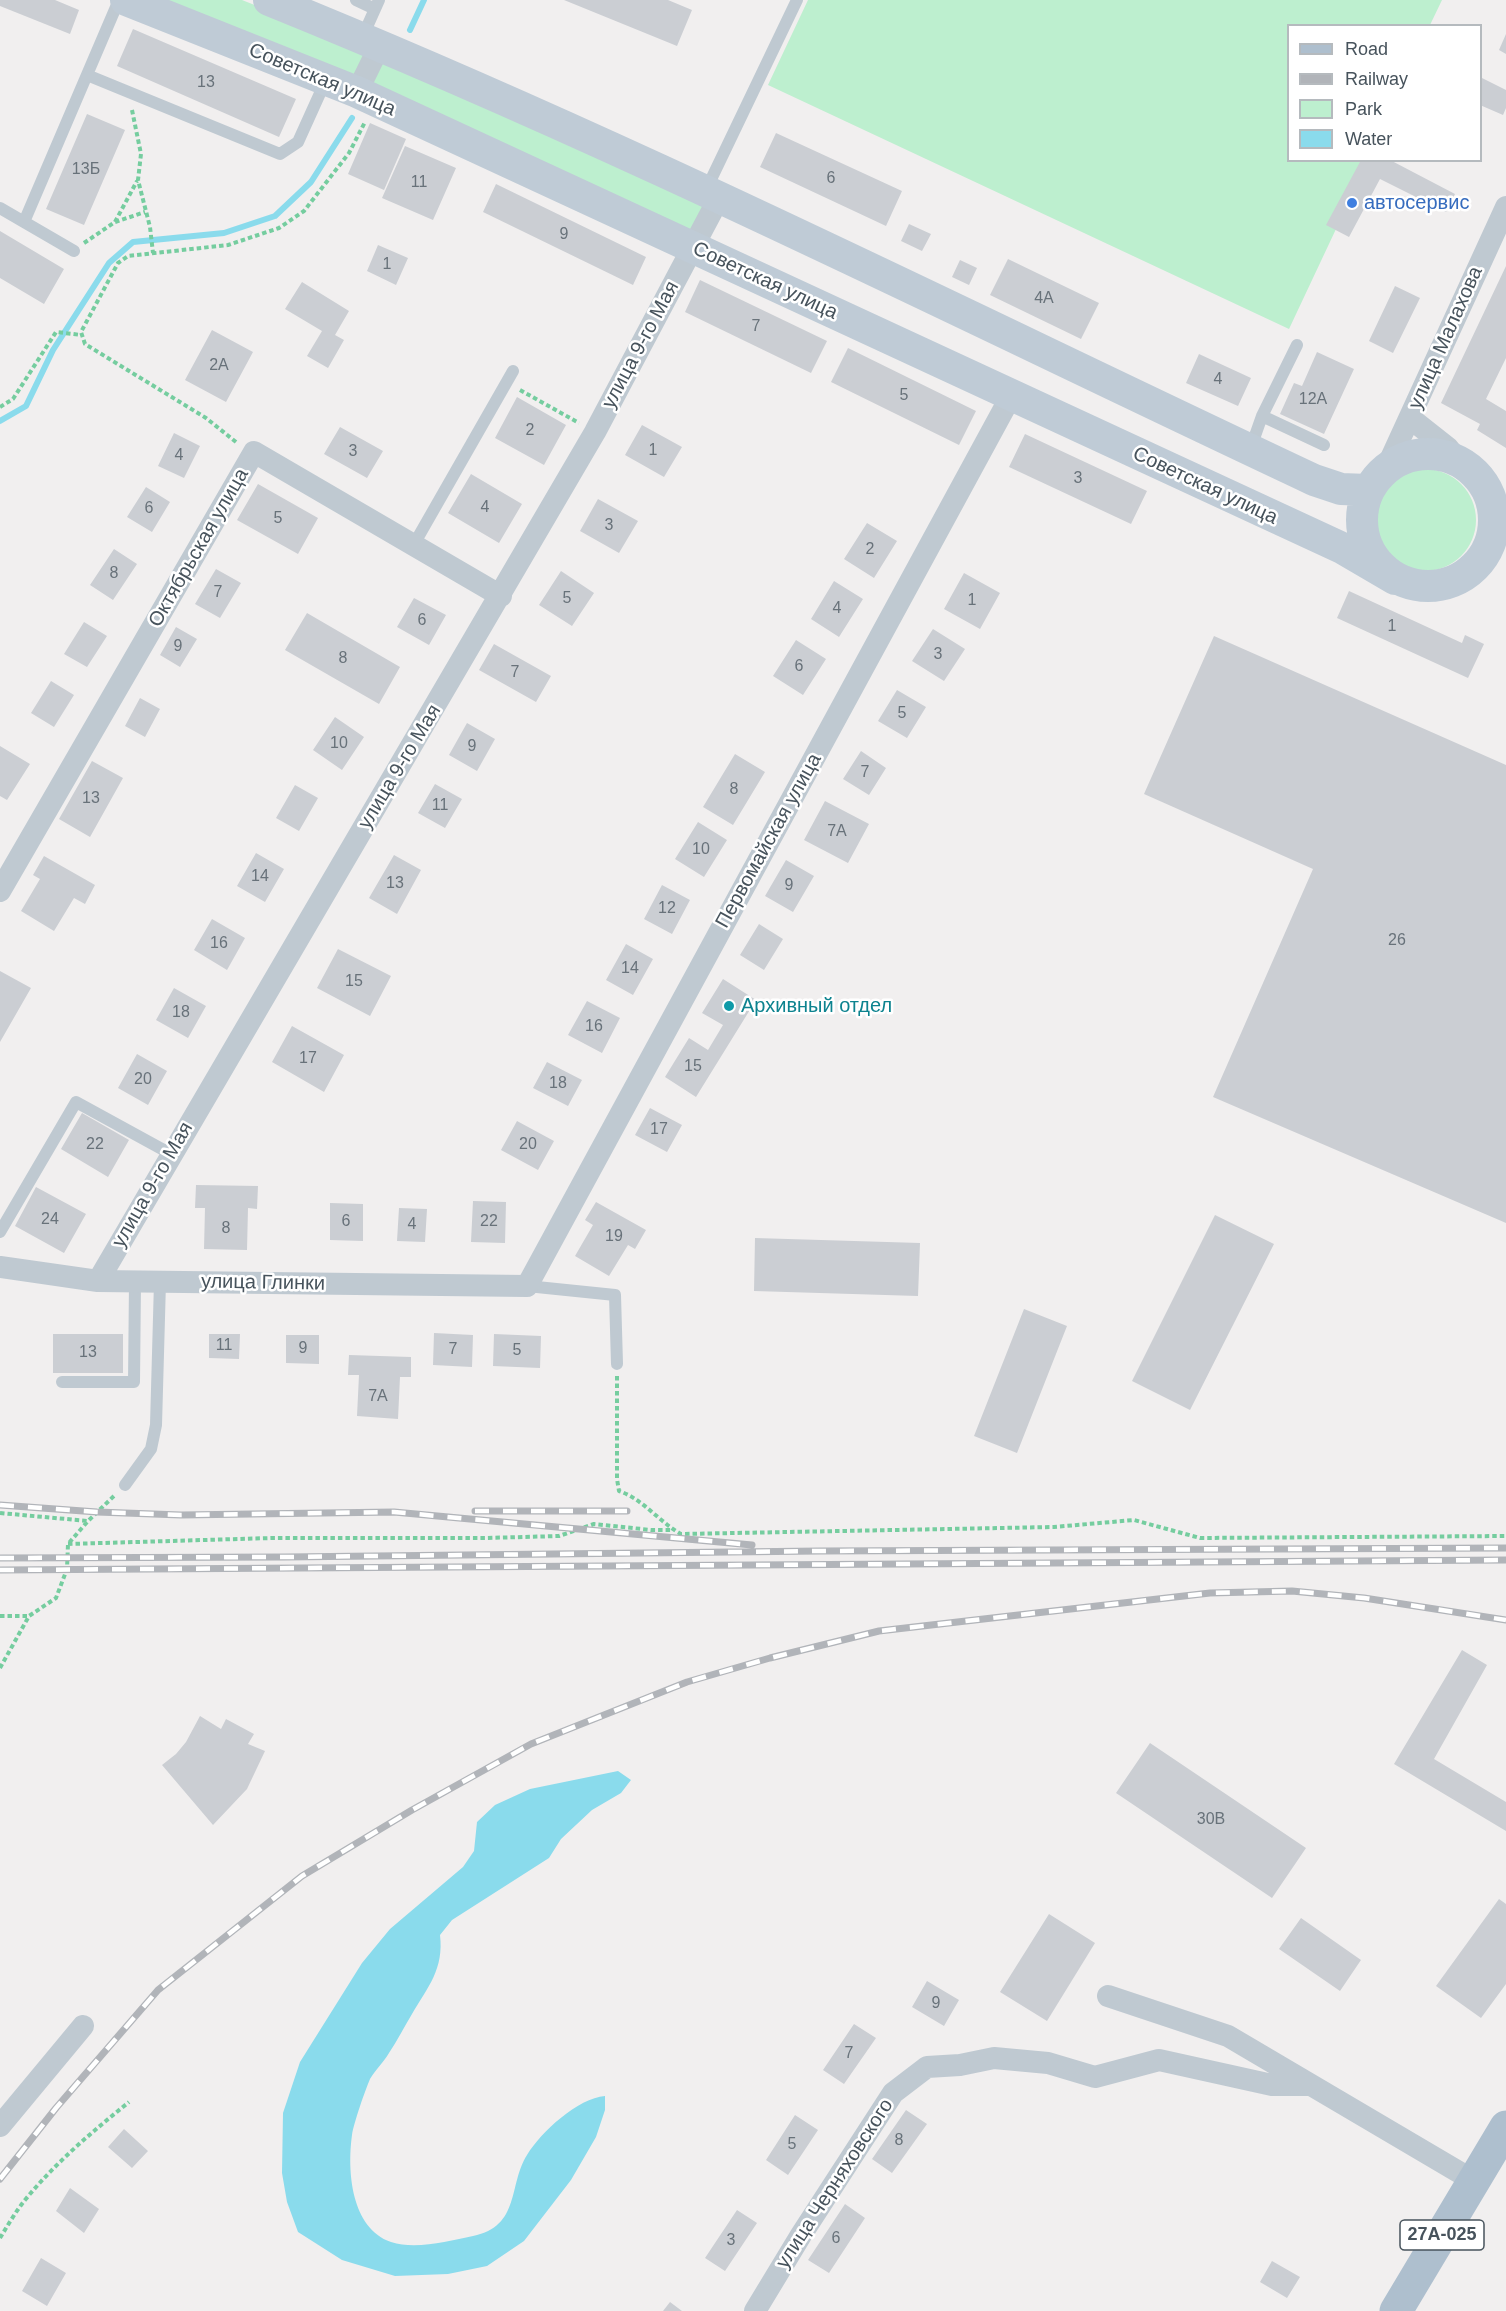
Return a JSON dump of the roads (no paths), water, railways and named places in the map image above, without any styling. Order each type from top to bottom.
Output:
[{"type":"main road","name":"Советская улица","points":[[126,0],[367,97],[1342,548],[1395,579],[1418,586],[1431,587],[1460,579],[1476,567],[1492,539],[1495,519],[1489,495],[1470,471]]},
{"type":"main road","points":[[269,0],[371,41],[713,193],[1314,480],[1341,489],[1377,479],[1403,459],[1427,454],[1445,456],[1506,494]]},
{"type":"main road","name":"Советская улица","points":[[1377,479],[1361,513],[1362,532],[1371,555],[1381,568],[1395,579]]},
{"type":"main road","name":"Советская улица","points":[[1476,567],[1506,562]]},
{"type":"main road","name":"27А-025","points":[[1396,2311],[1505,2132]]},
{"type":"street","points":[[367,97],[371,41]]},
{"type":"street","name":"улица 9-го Мая","points":[[98,1281],[596,432],[693,247],[713,193]]},
{"type":"street","name":"улица Малахова","points":[[1377,479],[1410,418],[1506,207]]},
{"type":"street","name":"Первомайская улица","points":[[527,1286],[1011,396]]},
{"type":"street","points":[[1410,418],[1448,448],[1470,471]]},
{"type":"street","name":"Октябрьская улица","points":[[0,891],[254,452],[501,596]]},
{"type":"street","name":"улица Глинки","points":[[0,1267],[98,1281],[527,1286]]},
{"type":"street","points":[[1108,1996],[1228,2036],[1474,2181]]},
{"type":"street","points":[[0,2126],[83,2026]]},
{"type":"street","name":"улица Черняховского","points":[[755,2311],[893,2093],[927,2067],[960,2065],[994,2058],[1048,2063],[1095,2077],[1159,2060],[1272,2085],[1309,2085]]},
{"type":"lane","points":[[24,222],[120,0]]},
{"type":"lane","points":[[356,0],[377,4],[371,41]]},
{"type":"lane","points":[[713,193],[796,0]]},
{"type":"lane","points":[[87,75],[280,154],[298,142],[326,80]]},
{"type":"lane","points":[[0,208],[74,251]]},
{"type":"lane","points":[[1250,450],[1262,416],[1297,345]]},
{"type":"lane","points":[[413,546],[513,371]]},
{"type":"lane","points":[[1262,416],[1324,445]]},
{"type":"lane","points":[[0,1232],[76,1102],[171,1154]]},
{"type":"lane","points":[[62,1382],[134,1382],[135,1282]]},
{"type":"lane","points":[[125,1485],[151,1449],[156,1425],[160,1282]]},
{"type":"lane","points":[[527,1286],[615,1295],[617,1364]]},
{"type":"water","points":[[618,1771],[631,1780],[621,1793],[592,1810],[561,1839],[549,1858],[452,1920],[440,1935],[440,1958],[434,1977],[385,2060],[370,2079],[360,2107],[353,2129],[350,2165],[355,2197],[367,2224],[378,2235],[391,2242],[421,2245],[473,2236],[488,2231],[506,2214],[521,2167],[541,2136],[572,2109],[594,2098],[605,2096],[605,2110],[596,2137],[571,2180],[524,2241],[487,2266],[448,2274],[395,2276],[342,2260],[298,2232],[287,2202],[282,2173],[283,2113],[300,2062],[362,1963],[390,1929],[463,1867],[474,1851],[477,1822],[495,1805],[530,1789]]},
{"type":"waterway","points":[[410,30],[424,0]]},
{"type":"waterway","points":[[0,421],[26,406],[53,350],[109,263],[133,242],[224,233],[275,216],[311,182],[352,118]]},
{"type":"railway","points":[[0,1505],[181,1515],[394,1512],[752,1545]]},
{"type":"railway","points":[[475,1511],[627,1511]]},
{"type":"railway","points":[[0,1558],[1506,1548]]},
{"type":"railway","points":[[0,1570],[1506,1560]]},
{"type":"railway","points":[[0,2179],[56,2108],[158,1990],[302,1876],[412,1810],[531,1744],[687,1682],[770,1658],[879,1631],[1210,1593],[1292,1591],[1364,1598],[1506,1620]]},
{"type":"place","name":"автосервис","points":[[1352,203]]},
{"type":"place","name":"Архивный отдел","points":[[729,1006]]}]
